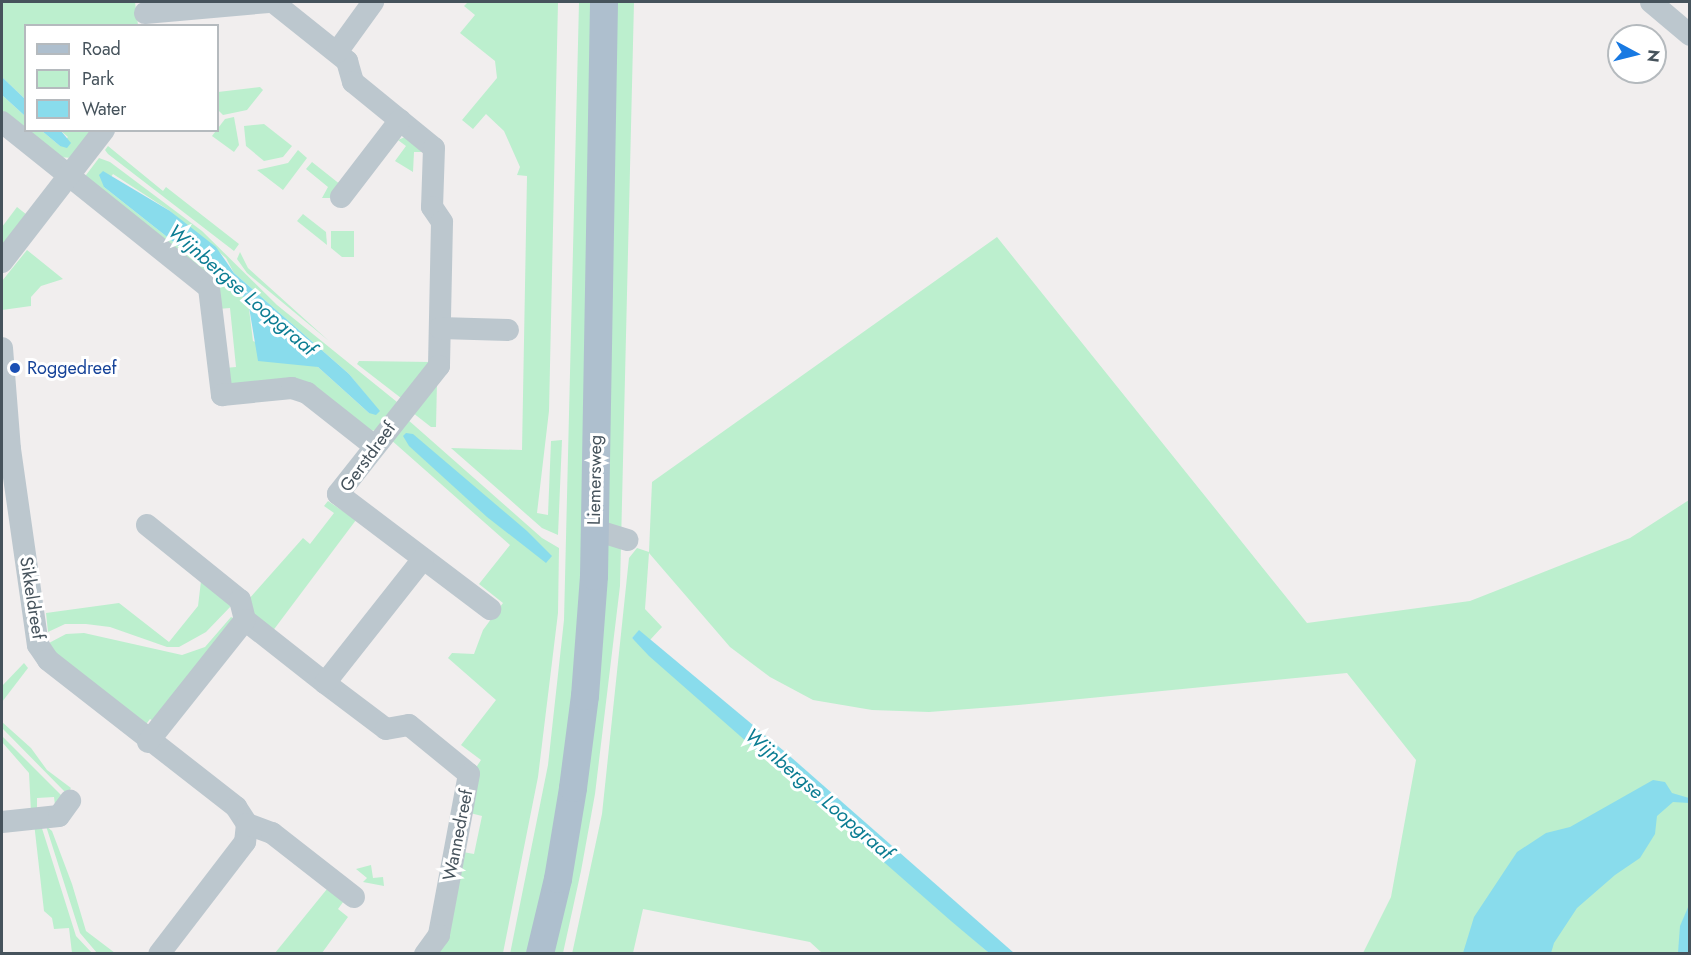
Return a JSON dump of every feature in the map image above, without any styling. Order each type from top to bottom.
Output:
[{"type":"main road","name":"Liemersweg","points":[[540,954],[558,879],[585,696],[595,530],[604,2]]},
{"type":"street","name":"Gerstdreef","points":[[145,14],[271,2],[337,52],[347,61],[353,82],[435,148],[432,207],[442,222],[439,366],[338,494],[490,609]]},
{"type":"street","points":[[337,52],[373,2]]},
{"type":"street","points":[[1651,2],[1689,35]]},
{"type":"street","points":[[341,197],[400,120]]},
{"type":"street","points":[[2,122],[209,288],[222,395],[292,388],[307,393],[374,446]]},
{"type":"street","points":[[2,262],[102,132]]},
{"type":"street","points":[[440,328],[508,330]]},
{"type":"street","name":"Sikkeldreef","points":[[2,348],[6,450],[38,645],[48,660],[148,742],[236,807],[247,824],[272,833],[354,897]]},
{"type":"street","name":"Wannedreef","points":[[147,525],[240,600],[245,620],[325,683],[386,729],[409,725],[469,774],[439,935],[424,954]]},
{"type":"street","points":[[595,530],[627,540]]},
{"type":"street","points":[[325,683],[423,560]]},
{"type":"street","points":[[148,742],[245,620]]},
{"type":"street","points":[[2,822],[59,816],[70,801]]},
{"type":"street","points":[[159,954],[245,842],[247,824]]},
{"type":"green space","points":[[2,2],[135,2],[138,24],[24,24],[24,98],[2,77]]},
{"type":"green space","points":[[468,2],[558,2],[549,411],[537,513],[548,515],[551,441],[562,440],[558,535],[542,528],[451,448],[522,450],[527,176],[517,175],[520,167],[504,131],[486,114],[473,129],[462,120],[497,78],[495,61],[460,33],[475,15],[464,6]]},
{"type":"green space","points":[[579,2],[594,2],[582,580],[564,786],[531,953],[510,954],[548,765],[564,620]]},
{"type":"green space","points":[[616,2],[634,2],[620,586],[595,794],[581,871],[563,953],[550,954],[561,907]]},
{"type":"green space","points":[[260,87],[263,90],[247,110],[223,115],[219,111],[219,92]]},
{"type":"green space","points":[[2,95],[24,115],[24,129],[2,112]]},
{"type":"green space","points":[[234,117],[239,145],[234,152],[212,136],[215,132],[219,132],[219,127],[225,119]]},
{"type":"green space","points":[[264,124],[292,146],[283,157],[264,161],[246,146],[244,126]]},
{"type":"green space","points":[[27,132],[43,132],[60,146],[68,137],[62,132],[93,132],[72,158],[59,157]]},
{"type":"green space","points":[[405,137],[426,152],[414,152],[413,172],[395,161],[406,146],[398,140]]},
{"type":"green space","points":[[108,146],[163,191],[166,187],[239,244],[234,251],[108,154],[105,150]]},
{"type":"green space","points":[[298,150],[307,158],[283,190],[257,170],[288,163]]},
{"type":"green space","points":[[99,158],[110,162],[202,231],[277,305],[397,402],[378,430],[368,431],[312,389],[232,386],[225,368],[236,367],[230,308],[218,309],[83,179]],"holes":[[[113,174],[170,211],[226,258],[234,273],[349,374],[379,411],[369,413],[318,367],[253,341],[248,301],[104,187]]]},
{"type":"green space","points":[[312,162],[341,185],[330,198],[322,198],[328,187],[306,169]]},
{"type":"green space","points":[[17,207],[27,215],[2,248],[2,227]]},
{"type":"green space","points":[[303,214],[326,232],[327,245],[297,221]]},
{"type":"green space","points":[[331,231],[354,231],[354,257],[342,257],[331,248]]},
{"type":"green space","points":[[997,237],[1307,623],[1470,601],[1630,538],[1689,500],[1690,905],[1683,953],[1363,953],[1391,897],[1416,760],[1347,673],[929,712],[872,710],[813,700],[770,677],[730,647],[649,553],[645,609],[662,627],[650,640],[639,631],[632,638],[989,953],[822,953],[810,942],[643,909],[633,953],[572,954],[602,814],[629,558],[637,548],[649,552],[652,482]]},
{"type":"green space","points":[[27,250],[63,279],[41,286],[31,297],[31,306],[2,310],[2,281]]},
{"type":"green space","points":[[240,252],[248,268],[329,341],[247,273],[237,259]]},
{"type":"green space","points":[[359,361],[432,362],[401,398],[357,364]]},
{"type":"green space","points":[[437,381],[436,427],[431,427],[408,409]]},
{"type":"green space","points":[[407,419],[542,538],[559,548],[558,613],[538,777],[503,953],[433,953],[463,852],[474,854],[482,816],[470,813],[475,769],[481,760],[461,745],[496,700],[448,658],[452,653],[474,654],[483,630],[503,603],[479,584],[510,545],[390,439]]},
{"type":"green space","points":[[328,501],[356,520],[272,632],[252,615],[249,599],[303,538],[310,544],[334,513],[324,506]]},
{"type":"green space","points":[[201,581],[232,605],[206,632],[179,647],[167,647],[110,627],[86,624],[65,624],[48,632],[46,613],[119,603],[169,642],[198,606]]},
{"type":"green space","points":[[231,617],[233,618],[156,723],[150,719],[144,727],[51,649],[49,643],[66,634],[84,633],[182,655],[205,647]]},
{"type":"green space","points":[[24,663],[28,668],[2,702],[2,686]]},
{"type":"green space","points":[[2,722],[31,748],[47,770],[71,788],[67,794],[2,728]]},
{"type":"green space","points":[[2,736],[64,798],[55,805],[54,797],[37,798],[37,811],[31,812],[29,773],[2,742]]},
{"type":"green space","points":[[40,822],[76,936],[92,953],[72,953],[69,928],[54,929],[52,918],[44,911],[34,823]]},
{"type":"green space","points":[[46,826],[52,831],[72,884],[86,931],[115,953],[97,953],[80,933]]},
{"type":"green space","points":[[371,865],[373,878],[383,877],[384,886],[363,882],[367,878],[356,869]]},
{"type":"green space","points":[[327,889],[346,898],[338,909],[348,917],[322,953],[275,953]]},
{"type":"water","points":[[2,77],[24,98],[24,115],[2,95]]},
{"type":"water","points":[[43,132],[62,132],[71,143],[67,148],[60,146]]},
{"type":"water","name":"Wijnbergse Loopgraaf","points":[[103,171],[170,211],[216,247],[234,273],[349,374],[380,411],[376,415],[369,413],[318,367],[258,361],[248,301],[104,187],[99,175]]},
{"type":"water","points":[[406,433],[413,434],[527,531],[552,556],[546,563],[487,517],[409,446],[403,436]]},
{"type":"water","name":"Wijnbergse Loopgraaf","points":[[639,630],[784,751],[1014,953],[989,953],[951,921],[649,656],[632,638]]},
{"type":"water","points":[[1653,780],[1665,782],[1672,793],[1689,798],[1689,803],[1673,802],[1657,816],[1655,834],[1640,858],[1615,875],[1577,908],[1554,943],[1551,953],[1463,953],[1474,917],[1517,852],[1546,833],[1570,827]]},
{"type":"water","points":[[1689,905],[1689,953],[1678,953],[1680,926]]},
{"type":"place","name":"Roggedreef","points":[[15,368]]}]
